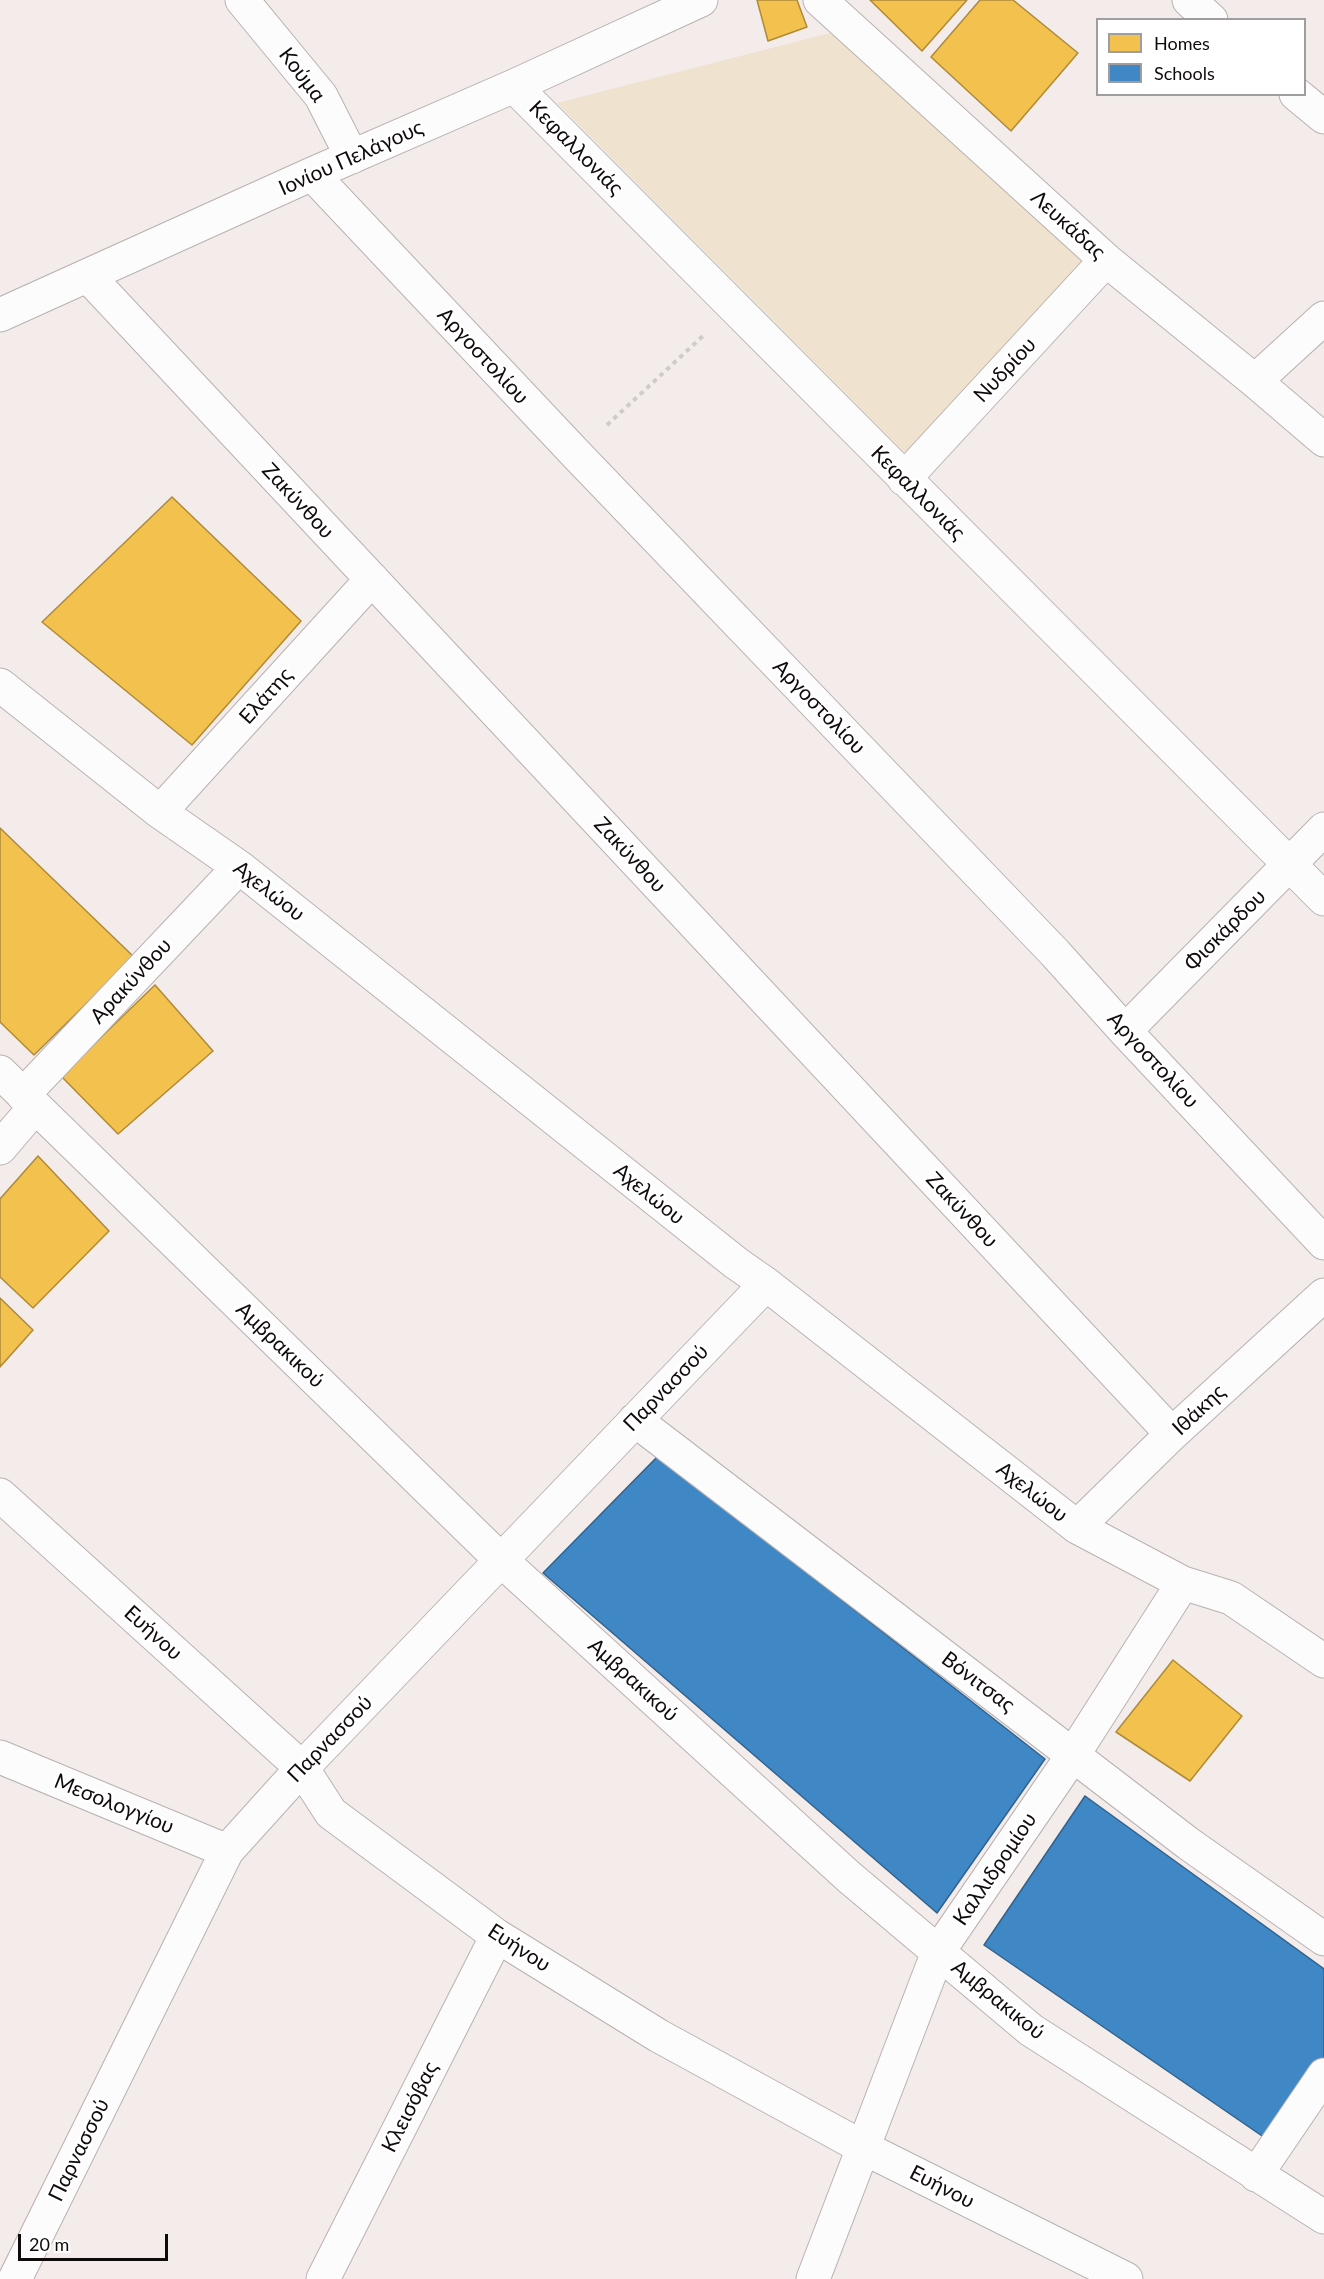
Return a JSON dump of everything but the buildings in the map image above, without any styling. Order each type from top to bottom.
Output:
[{"type":"street","name":"Κούμα","points":[[242,0],[321,96],[352,157]]},
{"type":"street","name":"Ιονίου Πελάγους","points":[[0,315],[701,0]]},
{"type":"street","name":"Λευκάδας","points":[[820,0],[1106,260],[1255,381],[1324,441]]},
{"type":"street","points":[[1189,0],[1209,18]]},
{"type":"street","name":"Κεφαλλονιάς","points":[[514,86],[1324,898]]},
{"type":"street","points":[[1298,96],[1324,117]]},
{"type":"street","name":"Αργοστολίου","points":[[312,174],[576,454],[1047,944],[1125,1031],[1324,1243]]},
{"type":"street","name":"Νυδρίου","points":[[904,479],[1106,260]]},
{"type":"street","name":"Ζακύνθου","points":[[88,276],[1172,1434]]},
{"type":"street","points":[[1255,381],[1324,318]]},
{"type":"street","name":"Ελάτης","points":[[160,812],[372,579]]},
{"type":"street","name":"Αχελώου","points":[[0,685],[160,812],[239,867],[736,1263],[1077,1527],[1183,1583],[1231,1598],[1324,1661]]},
{"type":"street","name":"Φισκάρδου","points":[[1125,1031],[1324,829]]},
{"type":"street","name":"Αρακύνθου","points":[[0,1148],[29,1101],[239,867]]},
{"type":"street","name":"Αμβρακικού","points":[[0,1072],[502,1561],[849,1877],[1031,2030],[1324,2217]]},
{"type":"street","name":"Παρνασσού","points":[[15,2279],[227,1851],[302,1768],[766,1284]]},
{"type":"street","name":"Ιθάκης","points":[[1077,1527],[1172,1434],[1324,1295]]},
{"type":"street","name":"Βόνιτσας","points":[[635,1420],[1189,1844],[1324,1939]]},
{"type":"street","name":"Ευήνου","points":[[0,1495],[302,1768],[331,1813],[496,1936],[659,2036],[864,2148],[1126,2279]]},
{"type":"street","name":"Καλλιδρομίου","points":[[813,2279],[938,1952],[1073,1755],[1183,1583]]},
{"type":"street","name":"Μεσολογγίου","points":[[0,1757],[227,1851]]},
{"type":"street","name":"Κλεισόβας","points":[[323,2279],[496,1936]]},
{"type":"street","points":[[1256,2175],[1324,2075]]},
{"type":"path","points":[[576,454],[734,307]]},
{"type":"shaded area","points":[[834,32],[1088,261],[907,455],[557,103]]}]
